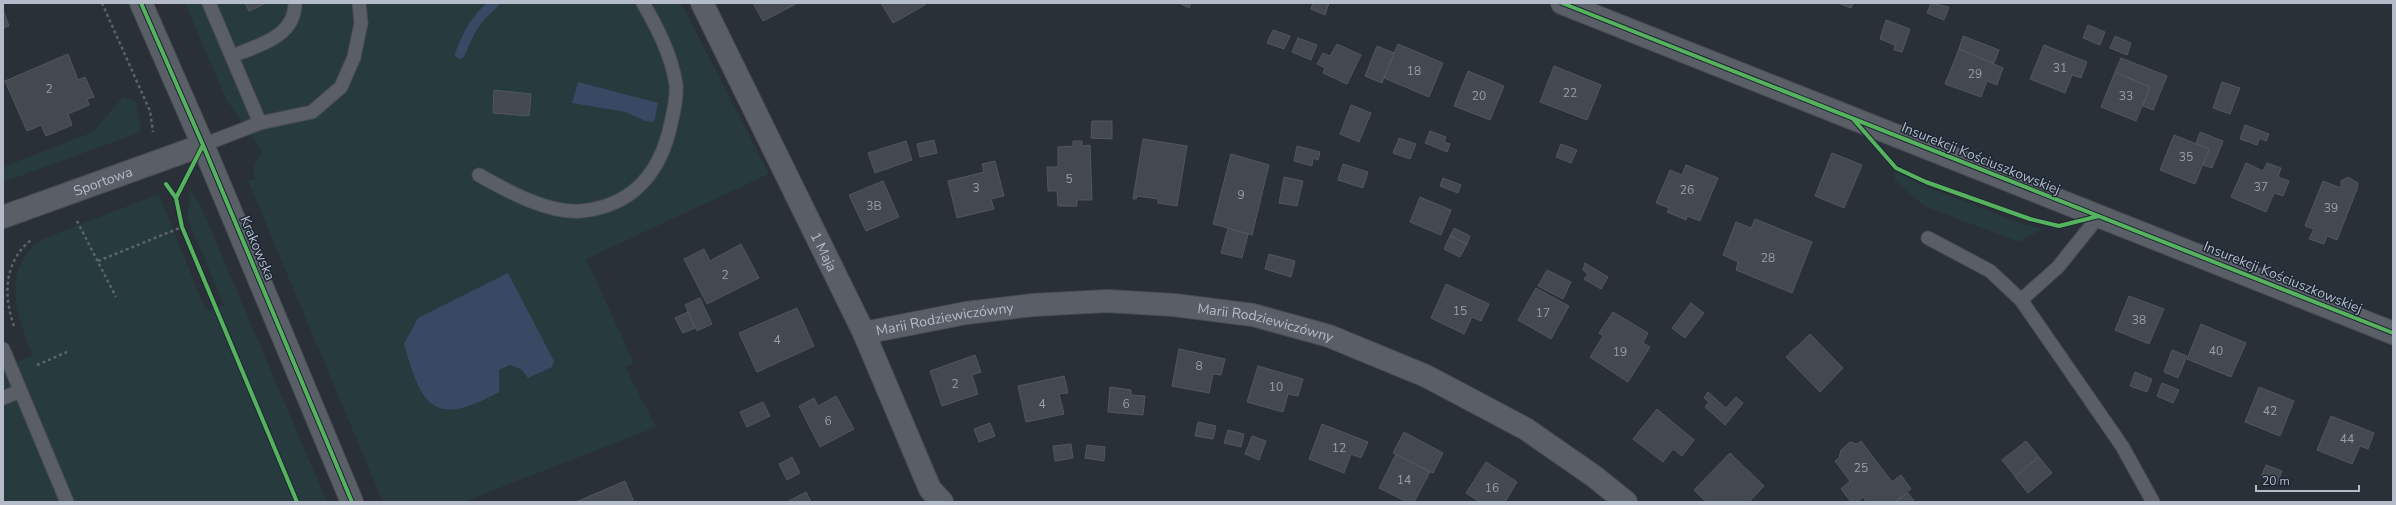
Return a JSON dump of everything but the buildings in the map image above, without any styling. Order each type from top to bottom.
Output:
[{"type":"street","name":"Krakowska","points":[[141,3],[203,145],[352,502]]},
{"type":"street","name":"1 Maja","points":[[702,3],[864,333],[930,489],[942,502]]},
{"type":"street","name":"Insurekcji Kościuszkowskiej","points":[[1562,3],[2393,333]]},
{"type":"street","name":"Sportowa","points":[[3,217],[203,145]]},
{"type":"street","name":"Marii Rodziewiczówny","points":[[864,333],[966,313],[1033,305],[1107,301],[1174,305],[1253,315],[1329,336],[1426,376],[1526,429],[1595,477],[1626,502]]},
{"type":"lane","points":[[209,3],[260,123]]},
{"type":"lane","points":[[232,56],[267,42],[286,30],[292,23],[295,3]]},
{"type":"lane","points":[[203,145],[260,123],[312,112],[341,87],[354,57],[361,23],[360,3]]},
{"type":"lane","points":[[479,175],[509,191],[547,207],[580,211],[608,206],[621,200],[644,183],[659,160],[668,138],[676,86],[670,58],[662,38],[643,3]]},
{"type":"lane","points":[[2021,300],[2058,267],[2099,216]]},
{"type":"lane","points":[[1928,238],[1990,271],[2021,300],[2122,446],[2153,502]]},
{"type":"lane","points":[[3,349],[67,502]]},
{"type":"lane","points":[[3,398],[20,391]]},
{"type":"path","points":[[102,3],[150,111],[153,132],[149,138]]},
{"type":"path","points":[[166,184],[176,198],[182,227],[297,502]]},
{"type":"path","points":[[176,198],[180,191]]},
{"type":"path","points":[[74,216],[116,297]]},
{"type":"path","points":[[98,261],[182,227]]},
{"type":"path","points":[[17,333],[8,306],[7,290],[9,268],[21,248],[33,238]]},
{"type":"path","points":[[31,368],[67,352]]},
{"type":"green space","points":[[185,3],[681,3],[769,174],[586,259],[634,363],[625,367],[656,427],[463,502],[383,502],[248,181],[255,179],[254,164],[263,153],[226,99]]},
{"type":"green space","points":[[123,97],[136,102],[141,132],[3,182],[3,167],[93,132]]},
{"type":"green space","points":[[1894,171],[1924,186],[2023,224],[2042,229],[2019,242],[1924,206],[1895,180]]},
{"type":"green space","points":[[191,191],[199,202],[327,502],[3,502],[3,366],[33,356],[17,309],[16,278],[21,264],[30,251],[43,239],[159,194],[206,311],[224,305],[187,218]]},
{"type":"water","points":[[578,82],[658,103],[654,122],[645,121],[626,112],[572,103]]},
{"type":"water","points":[[508,273],[554,361],[552,367],[528,378],[521,369],[510,365],[499,370],[499,392],[477,403],[459,409],[445,409],[434,405],[425,396],[417,383],[404,344],[418,318]]},
{"type":"waterway","points":[[460,54],[473,26],[494,3]]},
{"type":"cycle path","points":[[141,3],[203,145],[352,502]]},
{"type":"cycle path","points":[[1562,3],[2393,333]]},
{"type":"cycle path","points":[[1854,120],[1896,168],[1926,182],[2030,219],[2059,226],[2099,216]]},
{"type":"cycle path","points":[[176,198],[203,145]]},
{"type":"cycle path","points":[[166,184],[176,198],[182,227],[297,502]]}]
